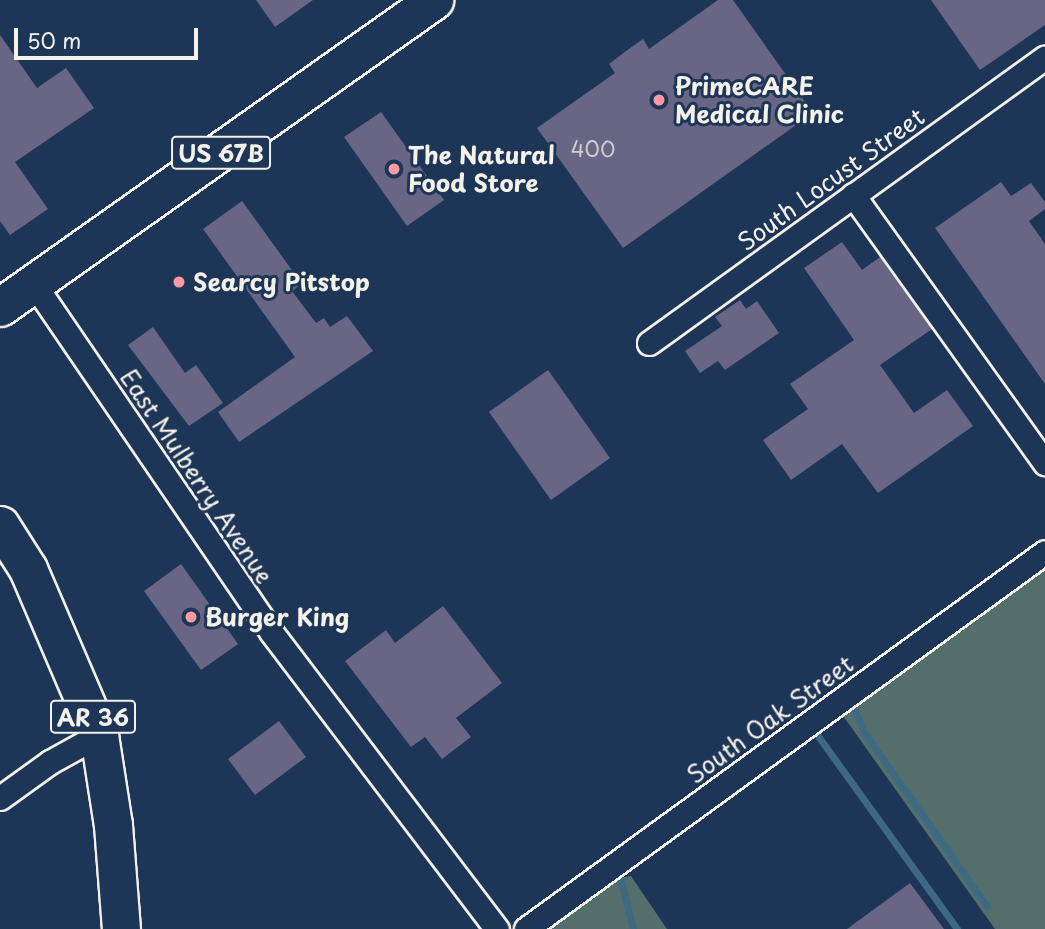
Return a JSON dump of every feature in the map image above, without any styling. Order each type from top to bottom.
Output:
[{"type":"main road","name":"US 67B","points":[[0,307],[434,0]]},
{"type":"main road","name":"AR 36","points":[[0,525],[28,569],[99,735],[113,825],[121,929]]},
{"type":"street","name":"South Locust Street","points":[[649,343],[1045,57]]},
{"type":"street","points":[[853,195],[1045,463]]},
{"type":"street","name":"East Mulberry Avenue","points":[[34,284],[272,633],[496,929]]},
{"type":"street","name":"South Oak Street","points":[[526,929],[1045,552]]},
{"type":"street","points":[[0,798],[50,762],[99,735]]},
{"type":"green space","points":[[1045,569],[1045,929],[995,929],[841,713]]},
{"type":"green space","points":[[631,876],[667,929],[543,929],[608,880]]},
{"type":"building","points":[[256,0],[313,0],[275,27]]},
{"type":"building","points":[[718,0],[733,0],[813,113],[623,248],[537,128],[615,73],[609,64],[626,51],[643,39],[649,49]]},
{"type":"building","points":[[931,0],[1045,0],[1045,25],[980,70]]},
{"type":"building","points":[[0,35],[37,88],[66,68],[94,108],[15,162],[48,209],[10,235],[0,221]]},
{"type":"building","name":"The Natural Food Store","points":[[381,112],[444,200],[407,226],[344,137]]},
{"type":"building","points":[[1001,182],[1011,196],[1031,183],[1045,202],[1045,209],[1029,221],[1045,244],[1045,384],[935,228]]},
{"type":"building","points":[[242,201],[302,284],[292,291],[316,323],[324,318],[330,327],[347,316],[373,351],[239,442],[218,412],[295,357],[203,229]]},
{"type":"building","points":[[842,242],[862,270],[880,257],[932,329],[880,365],[914,413],[947,390],[973,426],[878,493],[842,444],[791,480],[763,440],[808,409],[790,384],[854,340],[804,268]]},
{"type":"building","points":[[740,300],[746,309],[757,301],[779,333],[725,370],[718,361],[700,373],[685,351],[722,326],[715,317]]},
{"type":"building","points":[[153,327],[185,373],[196,365],[223,403],[189,426],[128,345]]},
{"type":"building","points":[[548,370],[610,458],[551,500],[489,412]]},
{"type":"building","name":"Burger King","points":[[181,564],[238,644],[201,670],[144,591]]},
{"type":"building","points":[[443,606],[502,683],[456,718],[471,737],[442,759],[425,737],[411,747],[345,661],[386,630],[395,643]]},
{"type":"building","points":[[279,721],[306,757],[255,795],[228,759]]},
{"type":"building","points":[[910,883],[944,929],[847,929]]},
{"type":"waterway","points":[[852,704],[865,734],[987,906]]},
{"type":"waterway","points":[[818,736],[957,929]]},
{"type":"waterway","points":[[620,876],[633,929]]},
{"type":"place","name":"PrimeCARE Medical Clinic","points":[[659,100]]},
{"type":"place","name":"The Natural Food Store","points":[[394,169]]},
{"type":"place","name":"Searcy Pitstop","points":[[179,282]]},
{"type":"place","name":"Burger King","points":[[191,617]]}]
